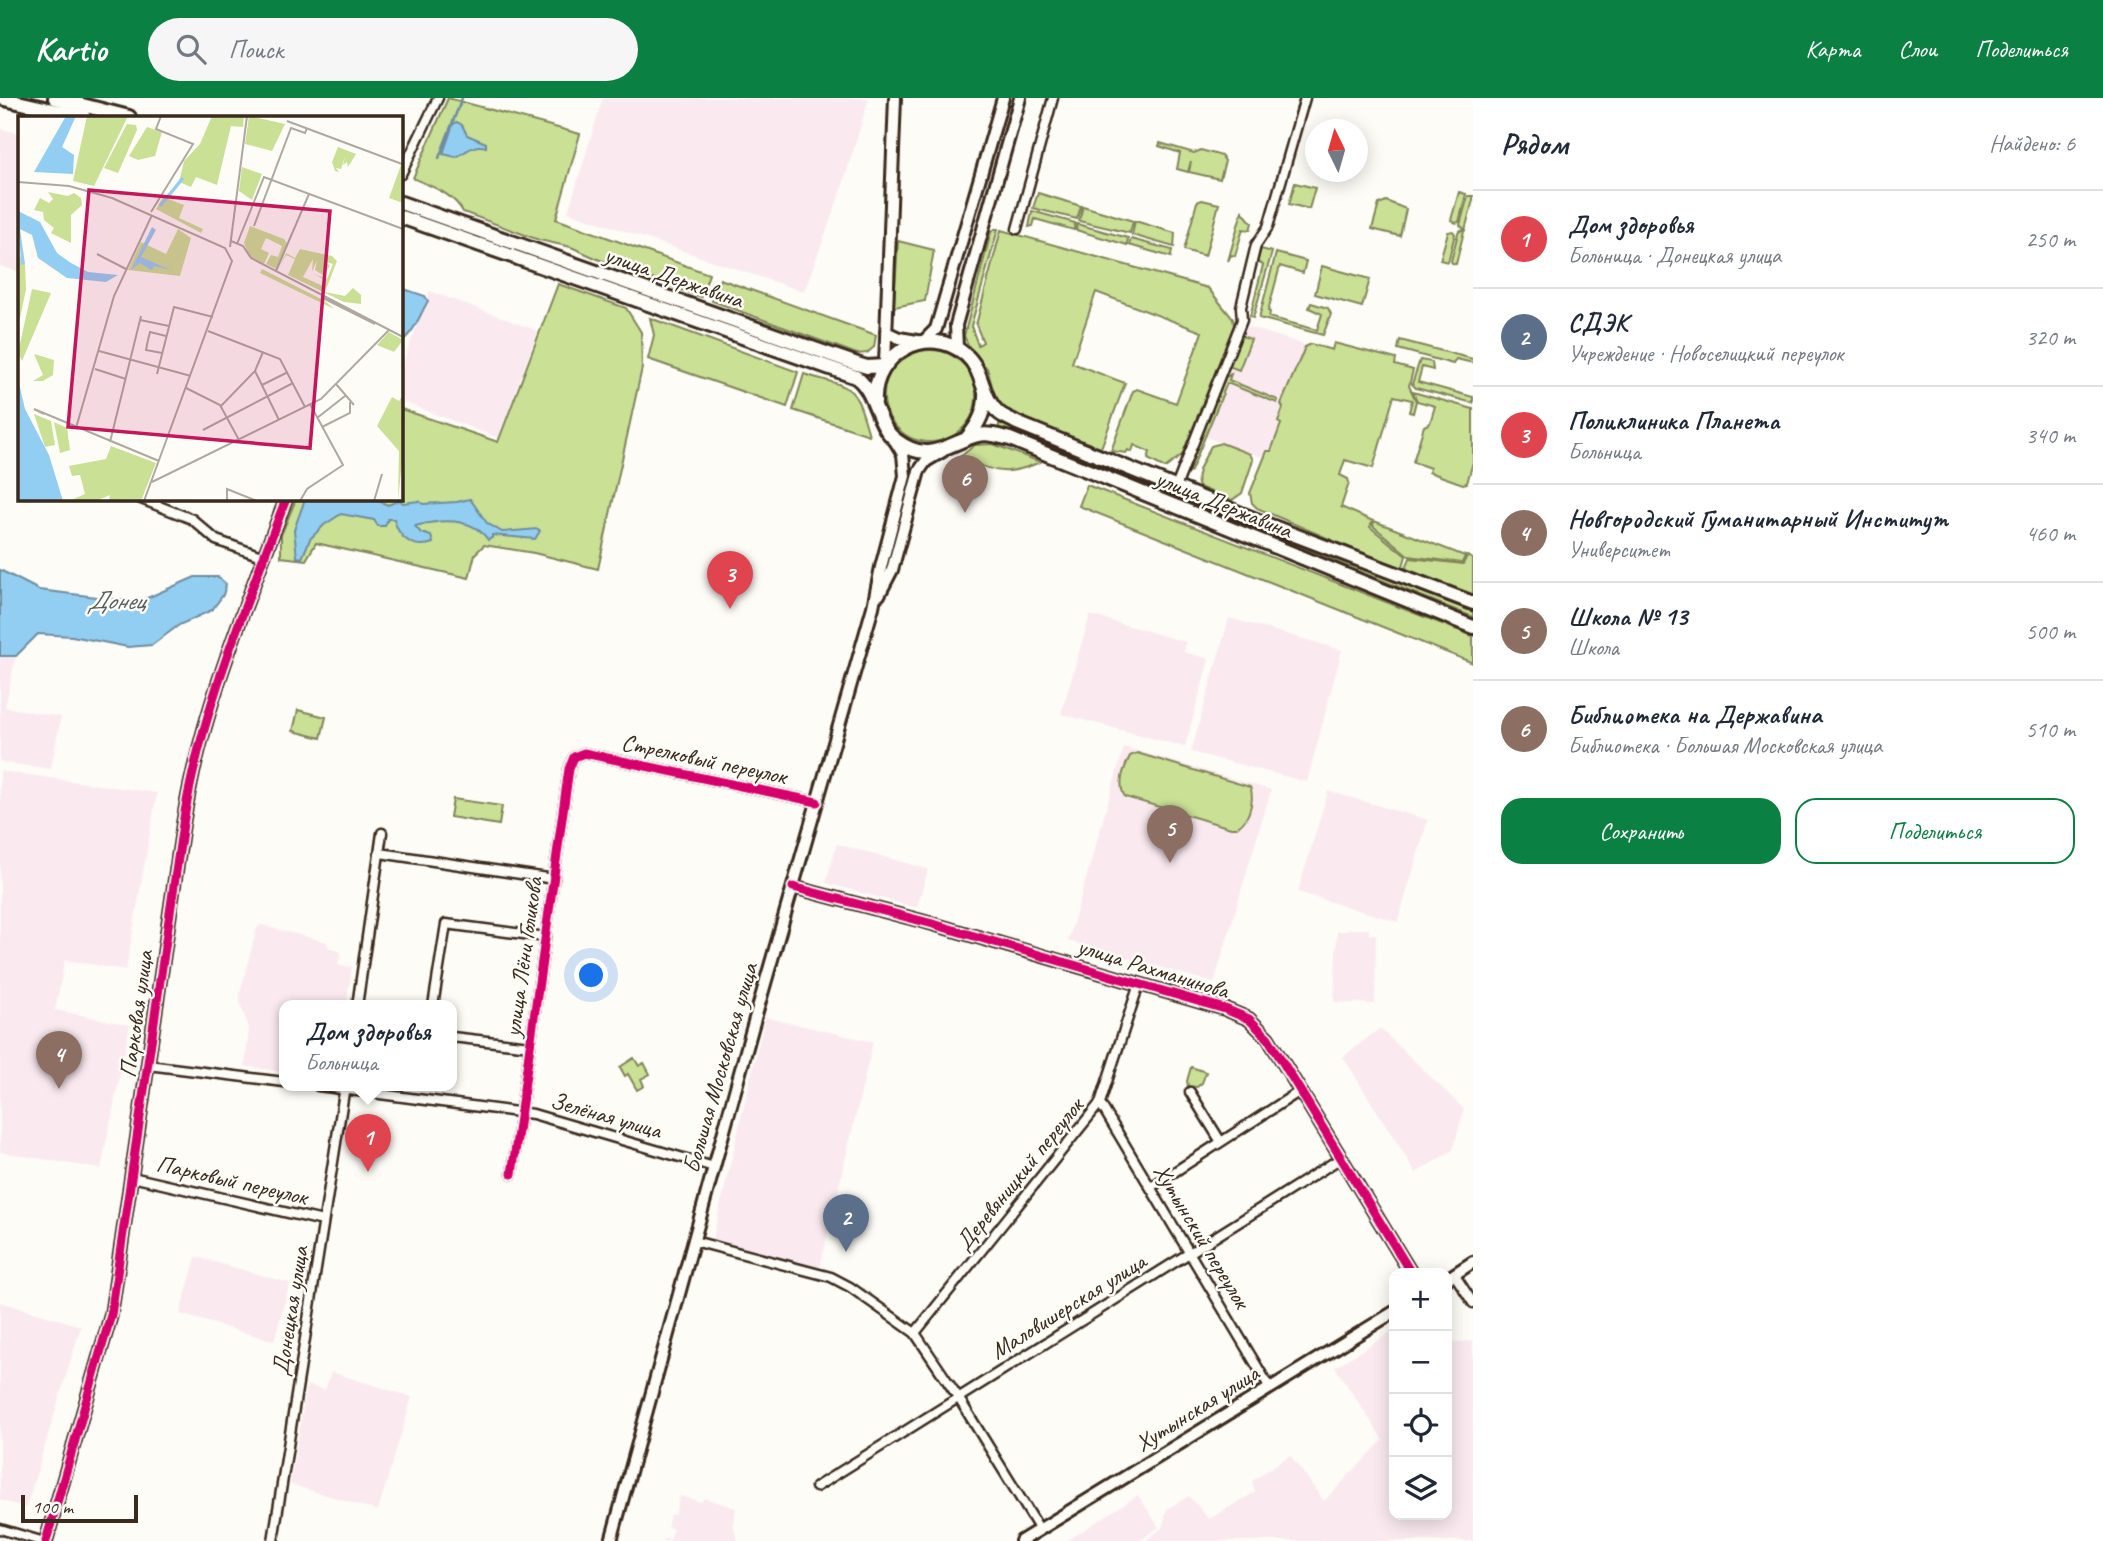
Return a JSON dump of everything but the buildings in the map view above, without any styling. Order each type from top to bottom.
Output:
[{"type":"main road","points":[[55,98],[125,116]]},
{"type":"main road","points":[[0,99],[79,116]]},
{"type":"main road","name":"улица Державина","points":[[402,203],[857,364],[867,367],[885,365]]},
{"type":"main road","name":"улица Державина","points":[[402,217],[856,377],[868,389],[888,433],[897,441],[917,450],[939,451],[978,435],[993,434],[1010,439],[1473,627]]},
{"type":"main road","points":[[885,365],[903,348],[923,342],[943,343],[957,348]]},
{"type":"main road","name":"улица Державина","points":[[957,348],[972,361],[992,405],[999,413],[1271,526],[1473,603]]},
{"type":"main road","name":"улица Державина","points":[[878,416],[875,406],[876,385],[885,365]]},
{"type":"main road","points":[[954,446],[975,429],[984,409],[984,387]]},
{"type":"main road","points":[[1265,544],[1271,526]]},
{"type":"street","points":[[402,172],[438,98]]},
{"type":"street","points":[[885,365],[895,98]]},
{"type":"street","points":[[886,332],[899,338],[923,342],[933,334],[941,320],[1003,98]]},
{"type":"street","points":[[957,348],[956,325],[1020,98]]},
{"type":"street","points":[[1017,229],[1053,98]]},
{"type":"street","points":[[1176,487],[1242,320],[1241,307],[1256,245],[1268,227],[1306,98]]},
{"type":"street","name":"Большая Московская улица","points":[[611,1541],[873,607],[905,475],[903,454],[888,433]]},
{"type":"street","name":"Большая Московская улица","points":[[873,607],[892,570],[919,471],[926,461],[954,446]]},
{"type":"street","points":[[144,500],[192,519],[216,540],[264,557]]},
{"type":"street","name":"Парковая улица","points":[[46,1541],[111,1315],[193,768],[218,682],[286,500]]},
{"type":"street","name":"Стрелковый переулок","points":[[584,753],[817,802]]},
{"type":"street","name":"улица Лёни Голикова","points":[[512,1174],[570,764],[574,757],[584,753]]},
{"type":"street","points":[[358,1000],[382,833]]},
{"type":"street","points":[[380,853],[554,879]]},
{"type":"street","name":"улица Рахманинова","points":[[793,887],[933,924],[1234,1012],[1249,1019],[1264,1033],[1408,1268]]},
{"type":"street","points":[[434,1000],[446,924],[546,937]]},
{"type":"street","name":"Деревяницкий переулок","points":[[915,1333],[1100,1103],[1139,984]]},
{"type":"street","points":[[457,1038],[530,1046]]},
{"type":"street","points":[[148,1065],[279,1081]]},
{"type":"street","name":"Донецкая улица","points":[[273,1541],[345,1091]]},
{"type":"street","name":"Зелёная улица","points":[[367,1091],[521,1112],[714,1167]]},
{"type":"street","points":[[1151,1187],[1300,1091]]},
{"type":"street","points":[[1190,1092],[1221,1142]]},
{"type":"street","name":"Хутынский переулок","points":[[1100,1103],[1270,1388]]},
{"type":"street","name":"Маловишерская улица","points":[[816,1487],[1341,1158]]},
{"type":"street","name":"Парковый переулок","points":[[132,1177],[323,1221]]},
{"type":"street","points":[[694,1241],[831,1277],[850,1287],[915,1333],[1040,1530]]},
{"type":"street","points":[[1452,1275],[1473,1262]]},
{"type":"street","points":[[1452,1277],[1473,1303]]},
{"type":"street","name":"Хутынская улица","points":[[1021,1541],[1389,1315]]},
{"type":"street","points":[[0,1528],[41,1541]]},
{"type":"shaded area","points":[[603,98],[869,98],[841,191],[804,292],[568,212]]},
{"type":"shaded area","points":[[0,129],[18,133],[18,272],[0,266]]},
{"type":"shaded area","points":[[430,291],[538,331],[498,438],[402,401],[402,365]]},
{"type":"shaded area","points":[[1245,326],[1315,348],[1270,460],[1200,435]]},
{"type":"shaded area","points":[[1090,615],[1186,642],[1184,652],[1209,659],[1185,747],[1061,714]]},
{"type":"shaded area","points":[[1229,618],[1342,650],[1307,782],[1191,752]]},
{"type":"shaded area","points":[[0,656],[16,656],[5,707],[61,717],[51,769],[0,762]]},
{"type":"shaded area","points":[[1124,747],[1271,790],[1214,983],[1068,941]]},
{"type":"shaded area","points":[[0,771],[157,793],[126,970],[65,960],[55,1010],[130,1025],[101,1169],[0,1152]]},
{"type":"shaded area","points":[[1328,791],[1428,820],[1398,922],[1298,892]]},
{"type":"shaded area","points":[[837,844],[928,869],[917,908],[826,883]]},
{"type":"shaded area","points":[[261,925],[327,942],[329,948],[341,952],[338,965],[352,967],[347,1000],[279,1000],[279,1071],[245,1066],[249,1028],[240,1003],[240,992],[257,928]]},
{"type":"shaded area","points":[[1369,929],[1369,934],[1376,934],[1375,1004],[1334,1002],[1337,931]]},
{"type":"shaded area","points":[[765,1017],[873,1042],[820,1267],[712,1241]]},
{"type":"shaded area","points":[[1380,1028],[1464,1109],[1453,1150],[1416,1173],[1343,1057]]},
{"type":"shaded area","points":[[196,1257],[290,1283],[274,1341],[180,1314]]},
{"type":"shaded area","points":[[0,1302],[81,1326],[26,1508],[0,1500]]},
{"type":"shaded area","points":[[1389,1333],[1389,1520],[1452,1520],[1452,1340],[1473,1341],[1473,1541],[1145,1541],[1162,1528],[1167,1509],[1189,1496],[1209,1519],[1255,1492],[1252,1481],[1290,1455],[1324,1501],[1383,1440],[1335,1367]]},
{"type":"shaded area","points":[[331,1372],[412,1397],[378,1511],[290,1484],[307,1385],[325,1390]]},
{"type":"shaded area","points":[[1138,1495],[1159,1527],[1140,1541],[1067,1541]]},
{"type":"shaded area","points":[[680,1496],[701,1502],[704,1498],[736,1508],[733,1524],[738,1541],[663,1541],[670,1540],[673,1529],[667,1527],[670,1515],[675,1515]]},
{"type":"green space","points":[[448,98],[580,134],[556,219],[709,274],[701,297],[571,247],[539,240],[463,212],[448,195],[413,178]]},
{"type":"green space","points":[[1160,143],[1194,153],[1201,150],[1222,156],[1225,161],[1220,179],[1189,172],[1191,161],[1188,172],[1177,169],[1180,153],[1159,146]]},
{"type":"green space","points":[[1295,183],[1315,188],[1309,209],[1289,204]]},
{"type":"green space","points":[[1459,192],[1466,194],[1459,222],[1456,223],[1451,220]]},
{"type":"green space","points":[[1038,193],[1081,206],[1077,219],[1033,208]]},
{"type":"green space","points":[[1468,196],[1473,196],[1473,200],[1465,230],[1460,225]]},
{"type":"green space","points":[[1202,200],[1219,204],[1205,256],[1184,250],[1197,202]]},
{"type":"green space","points":[[1386,201],[1406,209],[1400,236],[1372,229],[1379,204]]},
{"type":"green space","points":[[1083,206],[1133,221],[1130,233],[1079,221]]},
{"type":"green space","points":[[1032,211],[1075,223],[1074,230],[1035,219],[1033,226],[1029,227]]},
{"type":"green space","points":[[1242,211],[1252,223],[1250,230],[1243,229],[1235,256],[1231,255],[1228,261]]},
{"type":"green space","points":[[1135,221],[1175,233],[1174,247],[1132,235]]},
{"type":"green space","points":[[1077,224],[1128,238],[1127,245],[1076,230]]},
{"type":"green space","points":[[998,229],[971,326],[978,345],[983,342],[976,325],[1001,230],[1208,288],[1233,319],[1234,325],[1182,455],[1165,468],[1148,459],[1150,452],[1134,445],[1132,452],[1111,451],[1133,391],[1137,389],[1176,403],[1202,332],[1096,292],[1072,363],[1125,383],[1101,448],[1005,412],[994,393],[987,368],[972,353],[964,336],[991,232]]},
{"type":"green space","points":[[1461,230],[1464,231],[1456,264],[1451,261]]},
{"type":"green space","points":[[1453,231],[1455,234],[1448,262],[1440,260],[1448,232]]},
{"type":"green space","points":[[1131,239],[1172,250],[1171,257],[1129,245]]},
{"type":"green space","points":[[898,241],[934,250],[925,301],[894,307]]},
{"type":"green space","points":[[1261,249],[1272,252],[1253,318],[1250,316],[1263,265],[1257,262]]},
{"type":"green space","points":[[1276,253],[1306,261],[1303,273],[1280,266],[1268,311],[1269,317],[1317,330],[1322,314],[1309,308],[1311,303],[1328,308],[1331,314],[1323,335],[1259,318]]},
{"type":"green space","points":[[1322,266],[1370,279],[1362,307],[1315,294]]},
{"type":"green space","points":[[720,279],[876,335],[874,347],[867,353],[857,354],[712,301]]},
{"type":"green space","points":[[558,284],[626,308],[641,332],[642,368],[598,569],[534,553],[484,545],[475,554],[469,578],[316,543],[306,560],[281,557],[281,535],[296,500],[402,500],[402,409],[498,442]]},
{"type":"green space","points":[[650,318],[798,372],[787,407],[648,359],[654,335]]},
{"type":"green space","points":[[1239,335],[1251,339],[1239,370],[1231,367],[1229,362]]},
{"type":"green space","points":[[1400,340],[1473,359],[1473,363],[1456,359],[1453,364],[1398,349]]},
{"type":"green space","points":[[1334,343],[1396,359],[1395,365],[1413,370],[1409,386],[1416,401],[1413,413],[1409,412],[1412,400],[1394,396],[1373,468],[1345,460],[1340,475],[1348,479],[1349,483],[1341,507],[1373,521],[1370,527],[1406,556],[1402,570],[1257,508],[1252,503],[1250,493],[1267,451],[1271,451],[1281,424],[1278,422],[1283,408],[1281,404],[1305,347],[1311,344],[1332,350]]},
{"type":"green space","points":[[930,350],[948,354],[962,364],[972,378],[976,396],[972,414],[962,428],[948,438],[930,442],[912,438],[898,428],[888,414],[884,396],[888,378],[898,364],[912,354]]},
{"type":"green space","points":[[1420,360],[1432,362],[1433,370],[1422,367],[1418,382],[1473,397],[1473,403],[1416,388],[1412,384]]},
{"type":"green space","points":[[804,374],[850,390],[860,405],[869,435],[793,410]]},
{"type":"green space","points":[[1231,374],[1229,380],[1278,400],[1277,403],[1227,383],[1191,471],[1187,474],[1223,378]]},
{"type":"green space","points":[[1413,392],[1473,409],[1473,462],[1467,483],[1429,472],[1430,468],[1413,462],[1424,426],[1430,423],[1435,406],[1417,401]]},
{"type":"green space","points":[[999,424],[1257,527],[1255,529],[999,428]]},
{"type":"green space","points":[[1221,443],[1250,454],[1253,460],[1242,493],[1232,500],[1199,487],[1198,482],[1200,466],[1211,446]]},
{"type":"green space","points":[[993,444],[1040,462],[1017,470],[999,471],[960,457],[975,445]]},
{"type":"green space","points":[[1087,485],[1473,636],[1473,663],[1079,506]]},
{"type":"green space","points":[[1374,521],[1465,556],[1462,563],[1409,556],[1373,526]]},
{"type":"green space","points":[[1277,534],[1473,612],[1473,617],[1275,537]]},
{"type":"green space","points":[[1467,556],[1473,559],[1473,598],[1405,570],[1410,558],[1463,564]]},
{"type":"green space","points":[[298,710],[326,717],[321,738],[293,731]]},
{"type":"green space","points":[[1137,753],[1250,787],[1252,799],[1246,819],[1237,827],[1231,828],[1125,797],[1121,781],[1130,756]]},
{"type":"green space","points":[[453,799],[502,806],[499,825],[450,817]]},
{"type":"green space","points":[[634,1058],[639,1066],[644,1063],[650,1074],[641,1079],[644,1086],[637,1090],[628,1074],[625,1076],[620,1067]]},
{"type":"green space","points":[[1191,1067],[1206,1072],[1202,1083],[1197,1087],[1188,1086]]},
{"type":"water","points":[[457,122],[462,125],[467,135],[486,143],[486,147],[474,147],[456,157],[443,154],[453,124]]},
{"type":"water","points":[[402,290],[425,296],[428,301],[413,329],[402,341]]},
{"type":"water","points":[[470,499],[487,523],[502,532],[540,531],[535,539],[492,535],[488,540],[481,532],[464,523],[434,522],[415,526],[421,533],[431,536],[433,543],[419,545],[403,537],[394,519],[388,519],[385,526],[378,526],[374,520],[341,514],[324,525],[310,539],[302,558],[297,557],[294,530],[305,500],[379,500],[388,505],[400,500],[403,503],[419,501],[423,504]]},
{"type":"water","points":[[0,570],[39,590],[138,602],[195,577],[218,577],[226,584],[223,595],[212,610],[179,625],[152,645],[128,647],[72,636],[38,634],[16,656],[0,656]]},
{"type":"waterway","name":"Донец","points":[[439,158],[462,98]]},
{"type":"cycle path","points":[[46,1541],[111,1315],[191,782],[226,659],[286,500]]},
{"type":"cycle path","points":[[512,1174],[569,769],[574,757],[584,753],[817,802]]},
{"type":"cycle path","points":[[793,887],[933,924],[1225,1009],[1249,1019],[1268,1038],[1408,1268]]},
{"type":"place","name":"Библиотека на Державина","points":[[965,513]]},
{"type":"place","name":"Поликлиника Планета","points":[[730,609]]},
{"type":"place","name":"Школа № 13","points":[[1170,863]]},
{"type":"place","name":"Новгородский Гуманитарный Институт","points":[[59,1089]]},
{"type":"place","name":"Дом здоровья","points":[[368,1172]]},
{"type":"place","name":"СДЭК","points":[[846,1252]]}]
